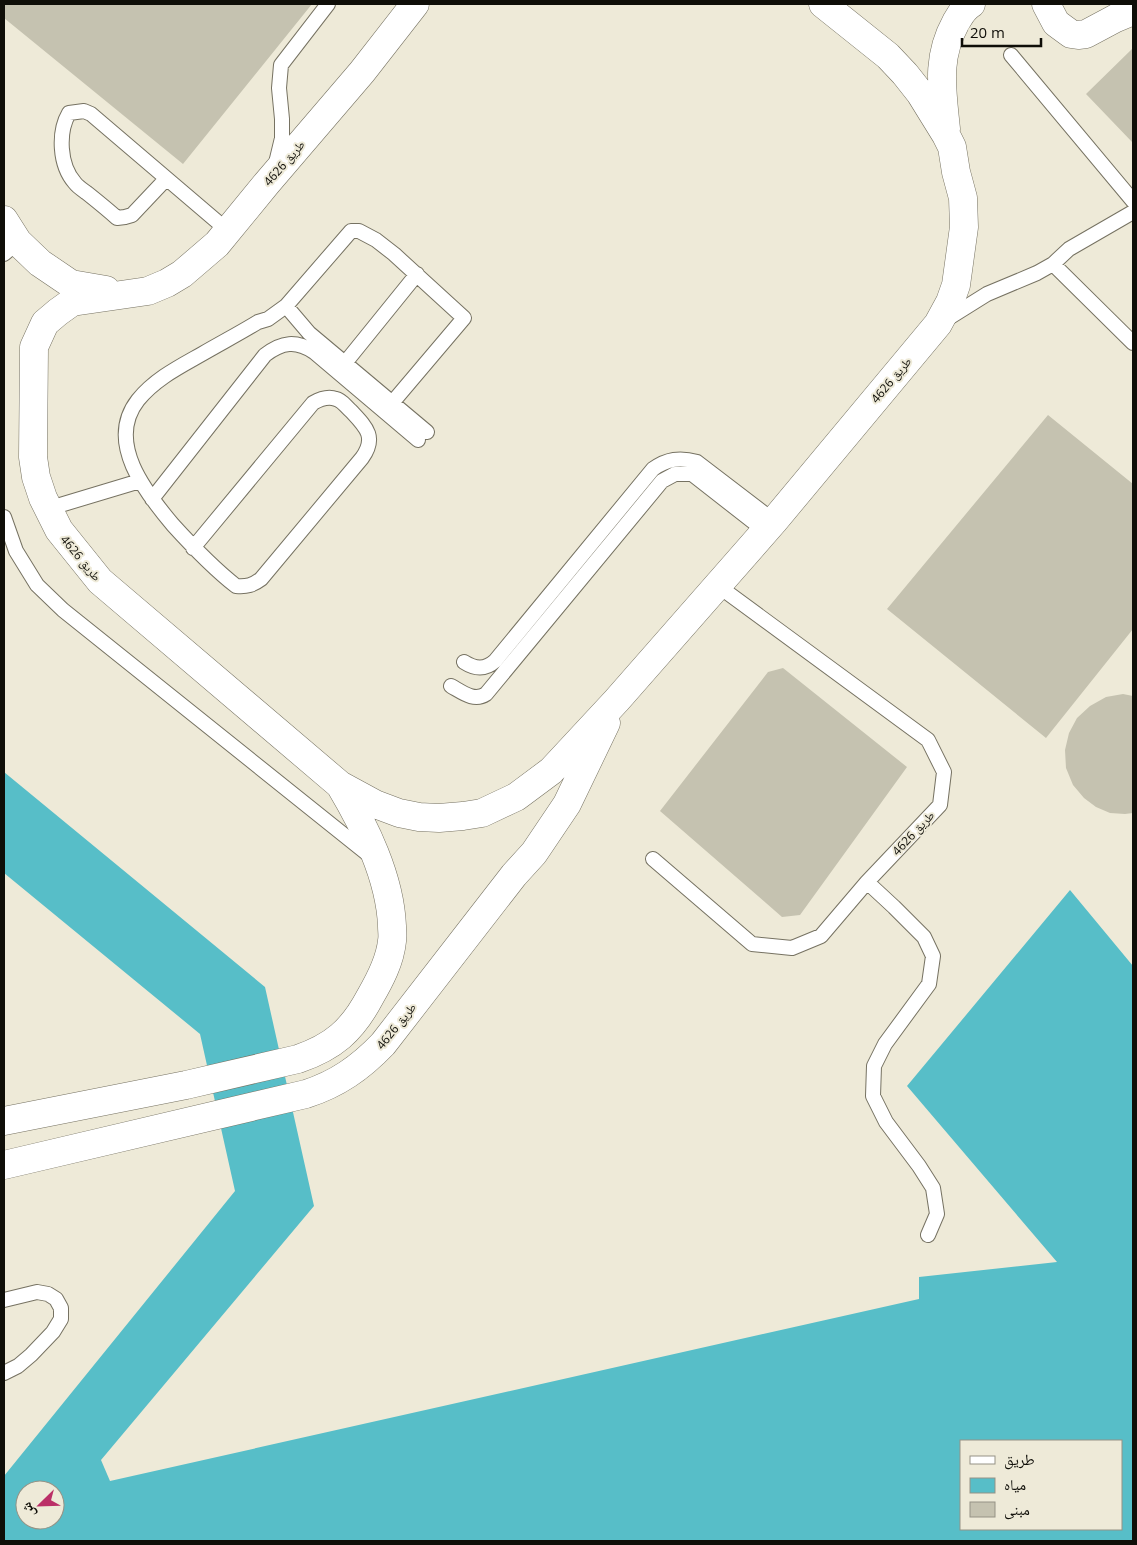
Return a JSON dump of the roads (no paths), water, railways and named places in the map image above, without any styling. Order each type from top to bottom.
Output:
[{"type":"street","name":"طريق 4626","points":[[415,4],[362,72],[217,244],[182,274],[166,283],[132,294],[72,302],[45,323],[34,347],[33,457],[36,477],[47,508],[69,544],[100,581],[340,785],[375,804],[399,813],[439,818],[482,813],[516,797],[551,771],[618,700],[770,526],[938,324],[950,302],[956,285],[964,227],[963,198],[952,148],[920,93],[888,56],[823,4]]},
{"type":"street","name":"طريق 4626","points":[[946,135],[942,63],[947,43],[954,27],[964,9],[971,4]]},
{"type":"street","points":[[1046,4],[1056,23],[1071,34],[1078,35],[1086,34],[1133,11]]},
{"type":"street","name":"طريق 4626","points":[[8,239],[40,264],[71,284],[86,288],[132,294]]},
{"type":"street","name":"طريق 4626","points":[[4,1165],[306,1094],[325,1088],[371,1057],[514,875],[534,853],[551,829],[567,804],[618,700]]},
{"type":"street","name":"طريق 4626","points":[[4,1121],[186,1085],[298,1059],[313,1054],[334,1043],[350,1027],[364,1010],[386,964],[392,941],[391,911],[386,886],[377,861],[353,807],[340,785]]},
{"type":"lane","points":[[267,183],[279,154],[282,138],[279,88],[281,65],[328,4]]},
{"type":"lane","points":[[1011,55],[1133,201]]},
{"type":"lane","points":[[166,179],[132,214],[117,218],[74,183],[69,173],[62,147],[65,121],[69,113],[84,111],[91,114],[227,230]]},
{"type":"lane","points":[[938,324],[987,294],[1054,264],[1069,248],[1133,212]]},
{"type":"lane","points":[[194,548],[313,403],[320,399],[338,399],[368,431],[369,444],[362,458],[261,579],[254,584],[236,586],[194,548],[152,499],[140,481],[129,456],[126,441],[128,420],[136,402],[155,382],[169,372],[258,322],[268,319],[286,306],[351,231],[359,231],[376,240],[417,274],[464,318],[392,403]]},
{"type":"lane","points":[[1054,264],[1133,342]]},
{"type":"lane","points":[[345,363],[417,274]]},
{"type":"lane","points":[[152,499],[265,355],[280,346],[288,344],[304,346],[314,352],[423,436],[392,403],[309,333],[286,306]]},
{"type":"lane","points":[[464,662],[472,667],[479,668],[495,661],[653,469],[662,463],[683,459],[697,462],[770,526]]},
{"type":"lane","points":[[451,686],[471,697],[478,698],[486,694],[668,477],[675,474],[692,474],[770,526]]},
{"type":"lane","points":[[47,508],[140,481]]},
{"type":"lane","points":[[4,517],[16,551],[33,578],[63,610],[377,861]]},
{"type":"lane","name":"طريق 4626","points":[[653,859],[752,944],[792,948],[821,936],[866,882],[940,805],[944,772],[928,740],[717,585]]},
{"type":"lane","points":[[866,882],[924,937],[933,956],[929,984],[885,1044],[874,1066],[873,1096],[886,1122],[933,1188],[937,1214],[928,1235]]},
{"type":"lane","points":[[4,1300],[37,1292],[48,1294],[56,1299],[61,1308],[61,1319],[53,1332],[31,1355],[18,1366],[4,1373]]},
{"type":"water","points":[[4,772],[265,987],[314,1206],[101,1460],[110,1481],[919,1299],[919,1277],[1057,1262],[907,1086],[1070,890],[1133,966],[1133,1541],[4,1541],[4,1476],[235,1191],[200,1034],[4,873]]}]
